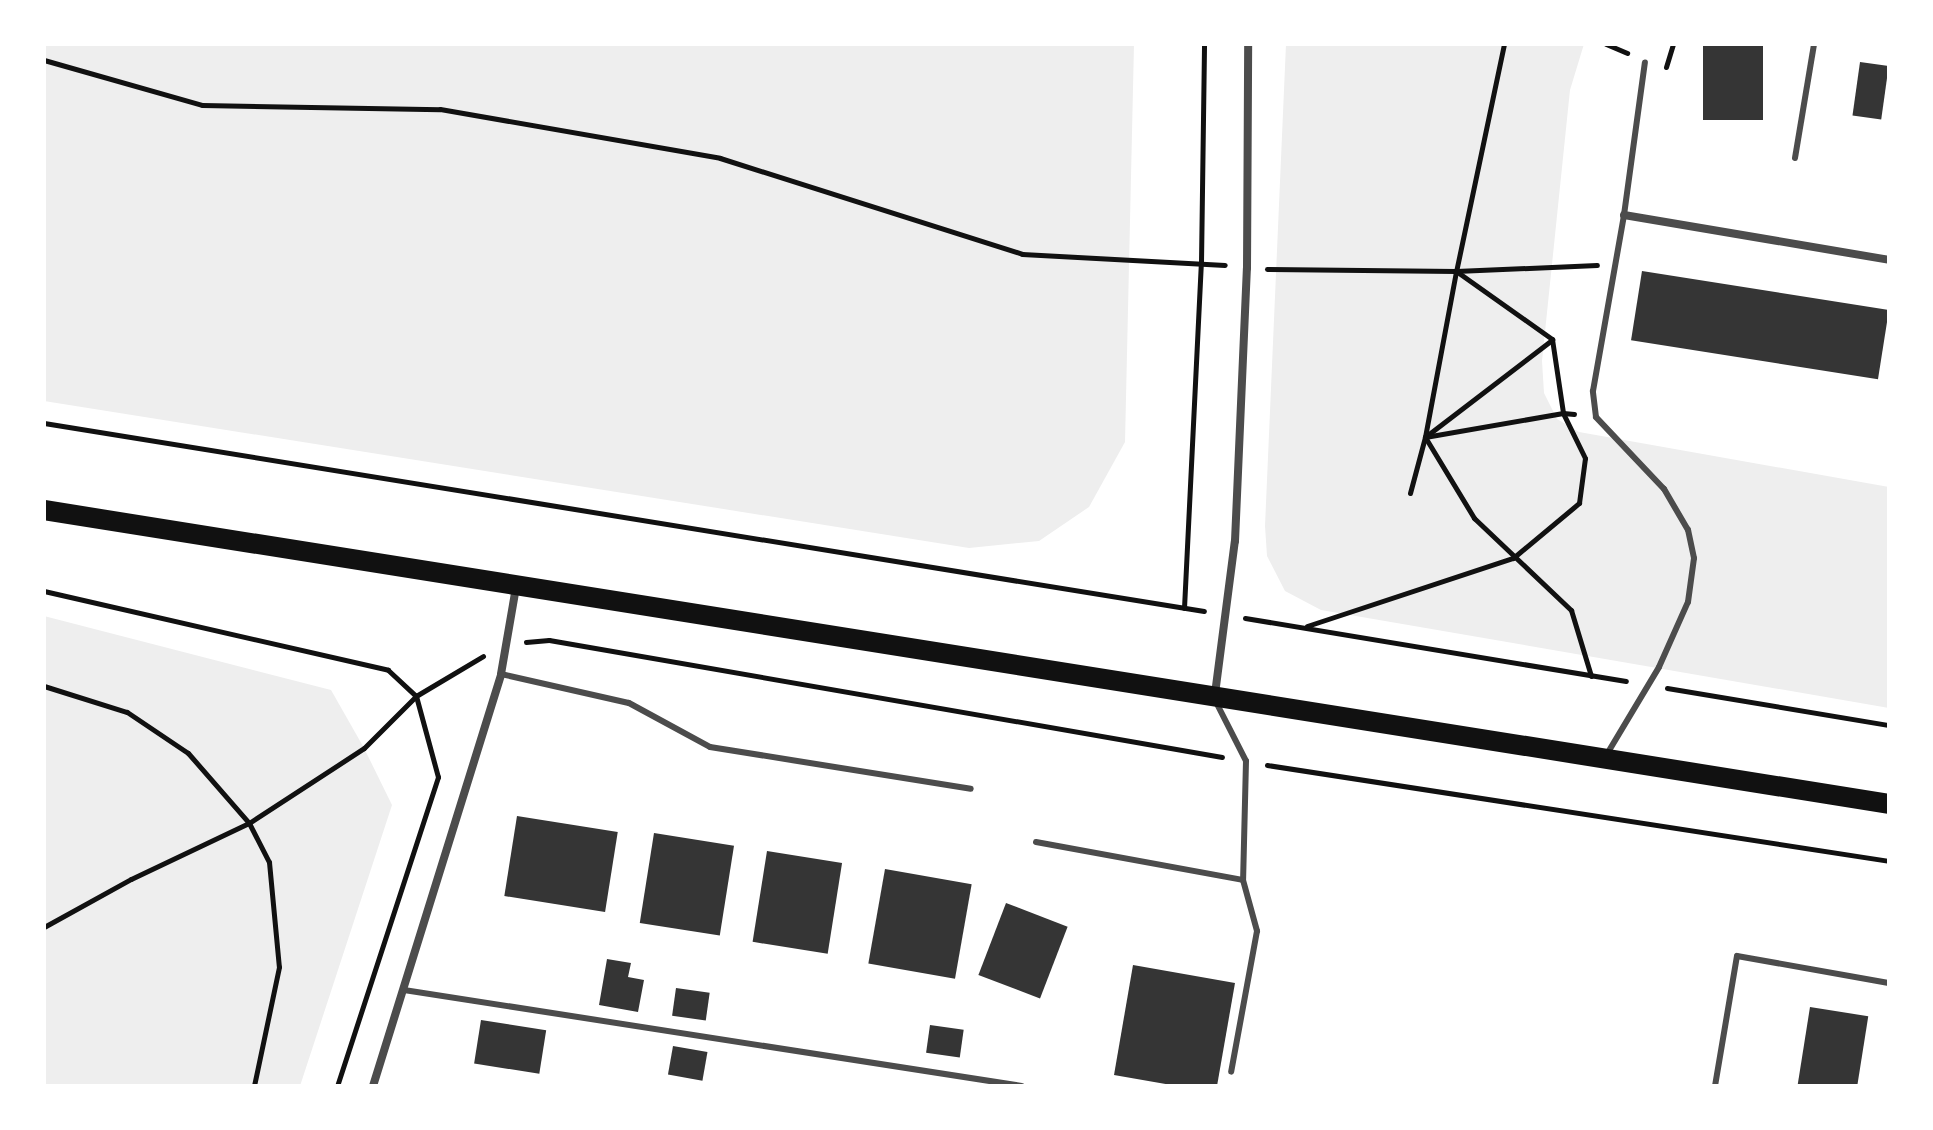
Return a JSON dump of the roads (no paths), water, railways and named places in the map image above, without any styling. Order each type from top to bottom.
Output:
[{"type":"main road","points":[[44,510],[1214,699],[1889,804]]},
{"type":"street","points":[[1214,699],[1228,615],[1235,541],[1247,268],[1248,44]]},
{"type":"street","points":[[1624,215],[1889,260]]},
{"type":"street","points":[[373,1086],[501,674],[516,586]]},
{"type":"lane","points":[[1795,158],[1814,44]]},
{"type":"lane","points":[[1605,758],[1648,685],[1688,602],[1694,558],[1688,530],[1664,489],[1596,417],[1593,391],[1624,215],[1645,62]]},
{"type":"lane","points":[[501,674],[629,703],[710,747],[971,789]]},
{"type":"lane","points":[[1214,699],[1246,761],[1243,880],[1257,931],[1231,1072]]},
{"type":"lane","points":[[1036,842],[1243,880]]},
{"type":"lane","points":[[1715,1086],[1737,956],[1889,983]]},
{"type":"lane","points":[[404,990],[1022,1086]]}]
